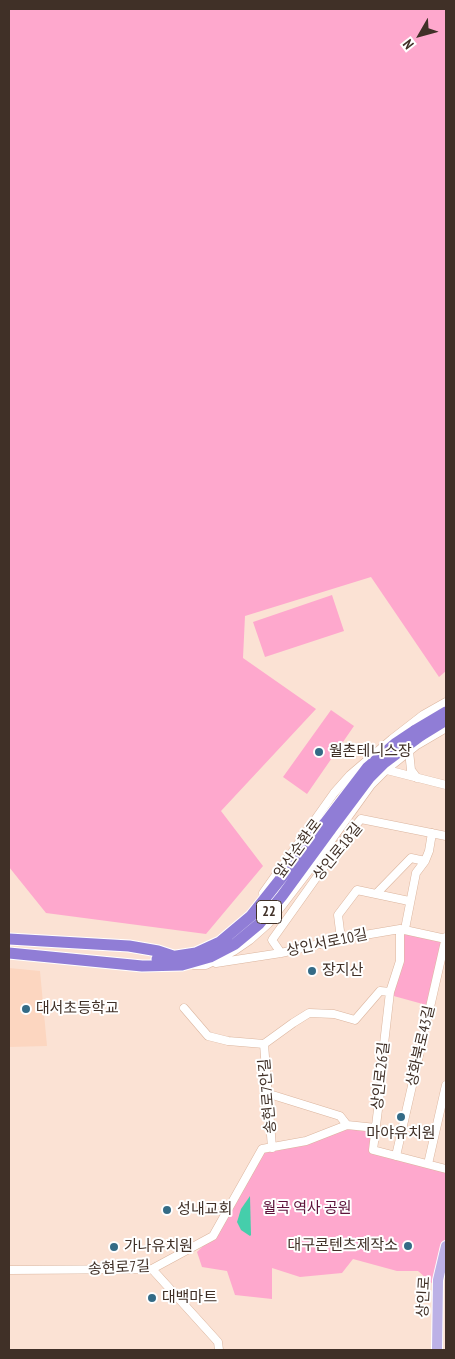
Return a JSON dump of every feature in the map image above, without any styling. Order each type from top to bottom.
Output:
[{"type":"highway","name":"앞산순환로","points":[[9,953],[142,966],[177,961],[220,942],[251,916],[328,826],[367,768],[396,743],[446,712]]},
{"type":"highway","name":"앞산순환로","points":[[413,732],[446,720]]},
{"type":"highway","points":[[9,939],[129,946],[164,952],[177,961],[163,969],[153,970],[9,959]]},
{"type":"highway","name":"앞산순환로","points":[[9,945],[144,961],[177,961]]},
{"type":"main road","name":"상인로","points":[[439,1350],[438,1280],[446,1246]]},
{"type":"street","points":[[177,961],[214,940],[243,918],[254,906],[338,788],[376,750],[413,732],[423,715],[446,702]]},
{"type":"street","points":[[206,965],[234,951],[268,924],[358,802],[386,770],[446,728]]},
{"type":"street","points":[[413,732],[404,733],[412,750],[411,770],[417,778]]},
{"type":"street","points":[[365,762],[386,770],[446,785]]},
{"type":"street","name":"상인로18길","points":[[281,953],[272,940],[341,843],[362,819],[446,836]]},
{"type":"street","name":"상인로26길","points":[[432,833],[425,862],[416,873],[403,929],[400,961],[390,992],[379,1077],[382,1078],[373,1150],[446,1169]]},
{"type":"street","points":[[376,894],[410,858],[425,862]]},
{"type":"street","points":[[341,939],[338,914],[357,890],[410,901]]},
{"type":"street","name":"상인서로10길","points":[[177,961],[206,965],[281,953],[341,939],[403,929],[446,938]]},
{"type":"street","name":"상화북로43길","points":[[396,1156],[446,938]]},
{"type":"street","name":"송현로7안길","points":[[184,1008],[208,1036],[228,1041],[264,1044],[309,1014],[334,1014],[355,1020],[380,991],[390,992]]},
{"type":"street","name":"송현로7안길","points":[[264,1044],[266,1093],[272,1148]]},
{"type":"street","points":[[428,1164],[446,1085]]},
{"type":"street","name":"송현로7길","points":[[266,1093],[340,1116],[347,1125]]},
{"type":"street","name":"송현로7길","points":[[9,1270],[152,1269],[213,1236],[262,1150],[306,1141],[347,1125],[376,1128]]},
{"type":"street","points":[[152,1269],[218,1342],[219,1350]]},
{"type":"shaded area","name":"대서초등학교","points":[[9,968],[40,971],[47,1046],[9,1047]]},
{"type":"shaded area","points":[[250,1196],[250,1236],[241,1230],[237,1222],[241,1209]]},
{"type":"green space","points":[[9,9],[446,9],[446,671],[439,677],[371,577],[245,616],[243,658],[316,709],[221,811],[263,866],[206,934],[46,913],[9,867]]},
{"type":"green space","points":[[332,595],[344,631],[265,657],[253,622]]},
{"type":"green space","name":"월촌테니스장","points":[[331,710],[354,726],[307,794],[283,777]]},
{"type":"green space","points":[[400,929],[446,938],[430,1006],[390,995],[400,961]]},
{"type":"green space","name":"월곡 역사 공원","points":[[347,1125],[376,1128],[373,1150],[446,1169],[446,1239],[435,1286],[418,1271],[397,1271],[353,1259],[342,1273],[300,1277],[272,1268],[272,1299],[235,1295],[227,1271],[202,1267],[197,1252],[213,1236],[262,1149],[306,1141]]},
{"type":"place","name":"월촌테니스장","points":[[319,752]]},
{"type":"place","name":"장지산","points":[[312,971]]},
{"type":"place","name":"대서초등학교","points":[[26,1009]]},
{"type":"place","name":"마야유치원","points":[[401,1117]]},
{"type":"place","name":"성내교회","points":[[167,1210]]},
{"type":"place","name":"대구콘텐츠제작소","points":[[408,1246]]},
{"type":"place","name":"가나유치원","points":[[114,1247]]},
{"type":"place","name":"대백마트","points":[[152,1298]]}]
